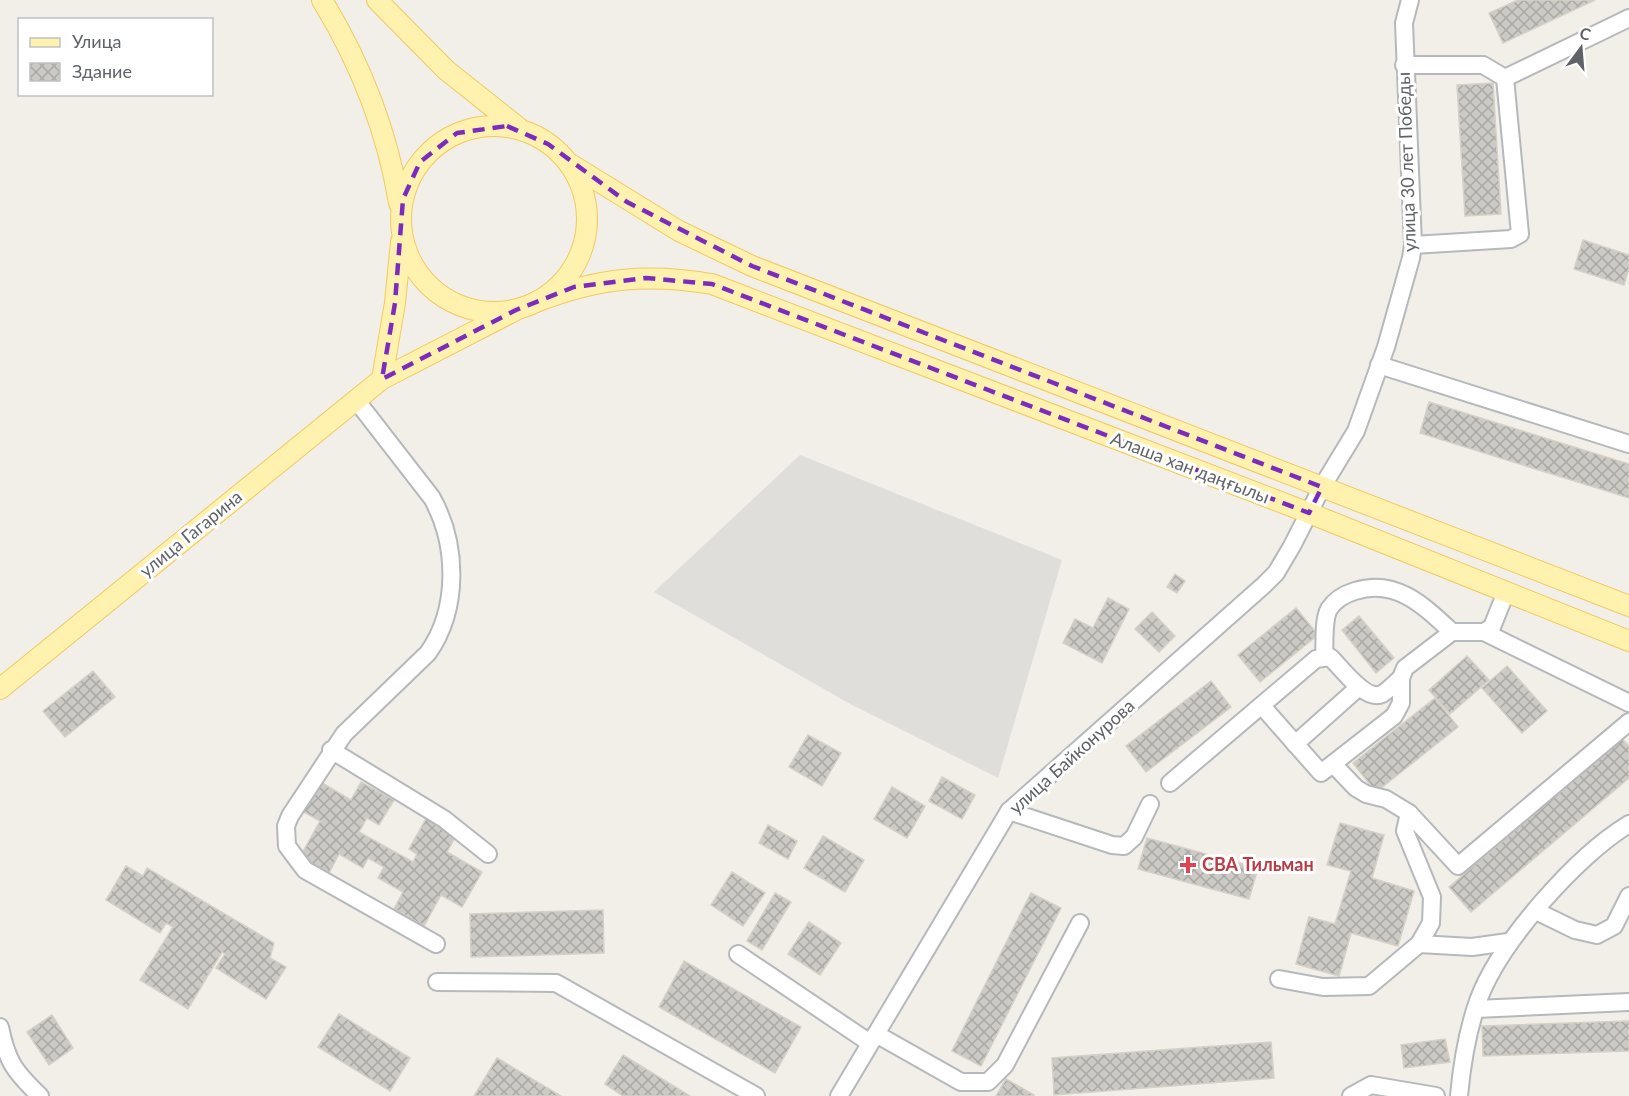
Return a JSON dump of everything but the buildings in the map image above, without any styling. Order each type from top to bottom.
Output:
[{"type":"main road","points":[[322,0],[350,49],[381,125],[393,167],[408,255],[417,270],[431,287],[448,299],[469,308],[493,312],[516,310],[536,302],[557,289],[572,272],[583,251],[588,230],[588,205],[582,184],[572,165],[548,144],[524,131],[446,70],[377,0]]},
{"type":"main road","points":[[381,379],[395,303],[402,225],[409,180],[420,162],[437,144],[457,133],[482,126],[507,126],[524,131]]},
{"type":"main road","name":"Алаша хан даңғылы","points":[[572,165],[679,231],[752,266],[1629,606]]},
{"type":"main road","name":"Алаша хан даңғылы","points":[[536,302],[596,282],[646,278],[701,282],[1309,513],[1629,641]]},
{"type":"main road","name":"улица Гагарина","points":[[0,689],[381,379],[516,310]]},
{"type":"street","name":"улица 30 лет Победы","points":[[1322,488],[1356,431],[1379,365],[1413,244],[1404,65],[1404,23],[1410,0]]},
{"type":"street","points":[[1505,78],[1629,18]]},
{"type":"street","points":[[1404,65],[1483,66],[1505,78]]},
{"type":"street","points":[[1413,244],[1511,239],[1520,234],[1505,78]]},
{"type":"street","points":[[1379,365],[1629,444]]},
{"type":"street","points":[[356,400],[432,498],[440,513],[448,548],[450,602],[439,637],[428,653],[344,734],[331,750],[286,826],[285,837],[291,854],[305,870],[436,944]]},
{"type":"street","name":"улица Байконурова","points":[[839,1096],[1009,812],[1264,585],[1287,555],[1322,488]]},
{"type":"street","points":[[1324,656],[1328,611],[1337,600],[1350,592],[1369,586],[1396,589],[1420,603],[1452,632]]},
{"type":"street","points":[[1484,632],[1492,627],[1506,592]]},
{"type":"street","points":[[1262,706],[1320,773],[1394,716],[1401,704],[1401,678],[1405,668],[1452,632],[1484,632],[1629,703]]},
{"type":"street","points":[[1170,783],[1316,659],[1324,656],[1330,657],[1359,687],[1375,695],[1382,693],[1401,678]]},
{"type":"street","points":[[1295,744],[1359,687]]},
{"type":"street","points":[[1333,764],[1356,789],[1386,799],[1409,813],[1458,866],[1629,722]]},
{"type":"street","points":[[331,750],[444,819],[488,854]]},
{"type":"street","points":[[1009,812],[1112,845],[1124,846],[1134,837],[1150,804]]},
{"type":"street","points":[[1279,979],[1323,987],[1369,986],[1419,944],[1431,923],[1432,897],[1405,831],[1409,813]]},
{"type":"street","points":[[1459,1096],[1464,1050],[1476,1009],[1508,942],[1564,878],[1629,825]]},
{"type":"street","points":[[1536,911],[1575,930],[1597,935],[1614,926],[1629,896]]},
{"type":"street","points":[[738,954],[873,1038],[961,1082],[988,1082],[1005,1065],[1080,923]]},
{"type":"street","points":[[1419,944],[1472,947],[1508,942]]},
{"type":"street","points":[[437,982],[556,983],[756,1096]]},
{"type":"street","points":[[1476,1009],[1629,1002]]},
{"type":"street","points":[[0,1027],[5,1049],[15,1072],[40,1096]]},
{"type":"street","points":[[1351,1096],[1371,1085],[1403,1093],[1436,1096]]},
{"type":"highlighted area","points":[[507,126],[548,144],[627,202],[752,266],[1322,487],[1309,513],[712,284],[646,278],[574,287],[516,310],[382,379],[395,303],[403,199],[420,162],[457,133]]},
{"type":"shaded area","points":[[800,455],[1062,560],[998,778],[852,705],[654,592]]},
{"type":"place","name":"СВА Тильман","points":[[1188,865]]}]
